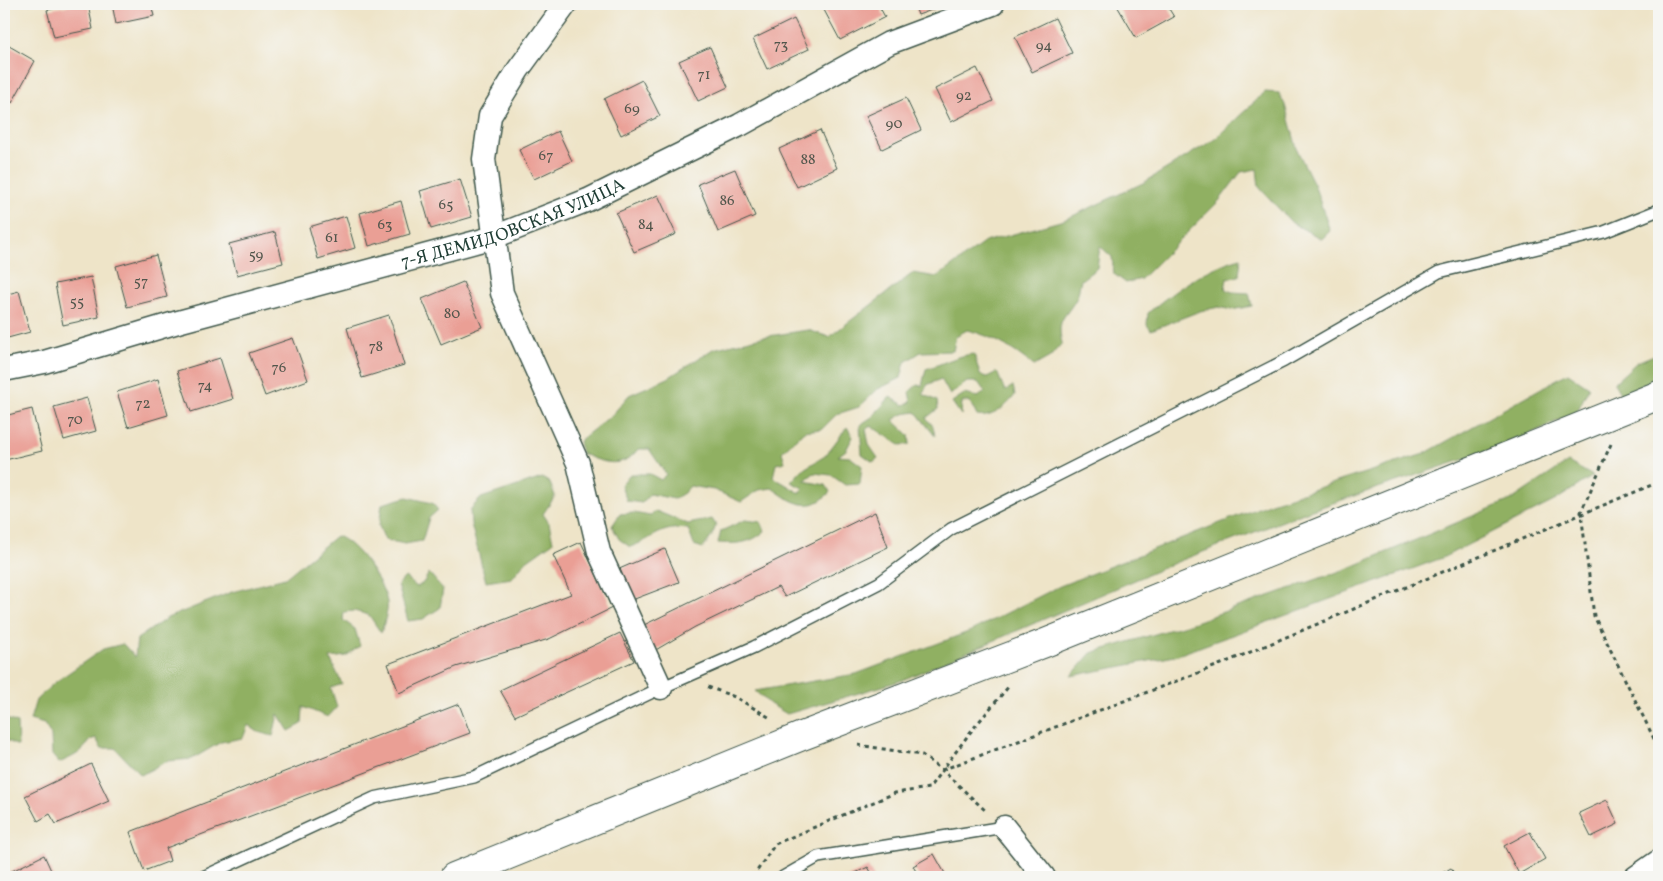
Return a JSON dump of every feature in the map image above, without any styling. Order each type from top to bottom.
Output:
[{"type":"main road","points":[[454,877],[802,736],[1046,643],[1659,395]]},
{"type":"street","points":[[566,4],[518,70],[490,116],[484,159],[494,237],[502,293],[578,463],[599,552],[661,688]]},
{"type":"street","name":"7-Я ДЕМИДОВСКАЯ УЛИЦА","points":[[4,370],[44,362],[178,322],[494,237],[588,200],[731,130],[889,42],[993,4]]},
{"type":"street","points":[[1004,827],[1044,877]]},
{"type":"street","points":[[1636,877],[1659,862]]},
{"type":"lane","points":[[203,877],[374,798],[474,778],[661,688],[754,647],[880,583],[951,529],[1284,361],[1439,272],[1604,232],[1659,210]]},
{"type":"lane","points":[[783,877],[818,858],[1004,827]]},
{"type":"path","points":[[1628,407],[1581,512],[1594,616],[1659,749]]},
{"type":"path","points":[[942,770],[1219,666],[1581,512],[1659,482]]},
{"type":"path","points":[[753,877],[775,844],[895,793],[929,788],[972,730],[1015,679]]},
{"type":"green space","points":[[1265,92],[1279,93],[1285,105],[1298,152],[1314,184],[1330,231],[1322,239],[1292,223],[1259,187],[1257,169],[1241,172],[1219,201],[1141,279],[1126,283],[1114,274],[1112,257],[1100,246],[1097,268],[1081,280],[1077,297],[1061,323],[1060,335],[1062,343],[1050,357],[1034,366],[1002,344],[967,330],[956,336],[953,351],[921,352],[905,362],[901,378],[878,389],[859,407],[837,414],[822,429],[804,431],[782,452],[785,462],[776,464],[773,477],[800,493],[803,488],[791,482],[802,470],[825,456],[847,427],[853,437],[846,450],[838,456],[850,457],[862,466],[860,484],[845,485],[831,475],[814,473],[804,481],[826,485],[830,492],[816,503],[809,504],[794,502],[772,488],[759,490],[741,502],[714,490],[690,486],[684,493],[674,499],[650,494],[642,503],[627,501],[621,485],[630,474],[650,474],[661,480],[666,474],[649,449],[638,449],[626,460],[612,463],[597,460],[581,453],[579,441],[613,414],[629,395],[668,378],[713,349],[762,337],[808,330],[829,337],[913,273],[937,277],[985,242],[1064,220],[1145,182],[1215,139]]},
{"type":"green space","points":[[1241,258],[1239,276],[1227,279],[1225,289],[1232,292],[1249,293],[1252,306],[1231,310],[1219,307],[1200,311],[1151,330],[1147,325],[1148,313],[1180,288],[1216,267]]},
{"type":"green space","points":[[1659,353],[1659,378],[1621,395],[1614,383],[1637,362]]},
{"type":"green space","points":[[974,354],[980,375],[987,377],[997,372],[1005,391],[1013,386],[1015,395],[1008,403],[994,414],[977,416],[970,402],[962,402],[961,415],[952,402],[964,394],[978,397],[985,392],[978,382],[967,382],[950,395],[941,379],[927,385],[923,394],[937,401],[938,409],[926,418],[933,426],[935,436],[916,412],[903,414],[893,420],[909,435],[910,444],[900,445],[871,426],[866,429],[869,445],[878,458],[873,462],[862,454],[860,425],[872,417],[890,397],[904,405],[911,402],[909,392],[917,385],[922,386],[926,369],[956,358]]},
{"type":"green space","points":[[1568,373],[1589,387],[1577,412],[1504,446],[1309,511],[1177,562],[900,681],[787,714],[770,704],[755,691],[856,674],[971,631],[1060,586],[1271,503],[1424,454]]},
{"type":"green space","points":[[1568,462],[1593,476],[1556,500],[1442,558],[1175,656],[1071,676],[1091,653],[1189,624],[1349,568],[1513,499]]},
{"type":"green space","points":[[542,478],[550,483],[555,496],[543,514],[549,523],[553,542],[525,562],[512,578],[486,582],[471,524],[470,510],[481,498]]},
{"type":"green space","points":[[407,497],[432,503],[438,510],[429,518],[422,541],[405,544],[385,540],[379,526],[382,504]]},
{"type":"green space","points":[[656,511],[688,524],[712,519],[716,525],[712,536],[703,548],[694,545],[688,529],[670,529],[630,547],[619,539],[612,526],[620,514],[634,513],[650,516]]},
{"type":"green space","points":[[745,520],[761,522],[765,531],[749,541],[718,543],[721,531]]},
{"type":"green space","points":[[336,536],[344,539],[352,546],[375,574],[385,594],[387,614],[381,633],[369,615],[354,611],[344,612],[343,620],[355,629],[360,646],[346,656],[330,658],[342,684],[331,688],[337,707],[328,717],[303,707],[302,724],[289,731],[278,714],[273,736],[258,732],[248,725],[243,738],[221,742],[192,759],[167,761],[141,775],[115,748],[101,748],[96,738],[90,740],[77,754],[59,763],[52,755],[51,735],[44,724],[30,720],[36,700],[54,683],[103,649],[123,644],[135,657],[137,639],[167,618],[232,592],[285,578]]},
{"type":"green space","points":[[429,573],[443,589],[440,608],[423,619],[408,621],[398,585],[405,577],[417,587],[423,583]]},
{"type":"green space","points":[[4,718],[17,723],[18,746],[4,739]]},
{"type":"building","points":[[76,4],[88,4],[93,29],[54,37],[47,10]]},
{"type":"building","points":[[112,4],[151,4],[154,16],[116,24]]},
{"type":"building","points":[[836,4],[878,4],[885,17],[840,40],[824,10]]},
{"type":"building","points":[[914,4],[948,4],[918,15]]},
{"type":"building","points":[[1116,4],[1166,4],[1174,17],[1136,38]]},
{"type":"building","points":[[1055,18],[1072,53],[1032,72],[1015,37]]},
{"type":"building","points":[[794,19],[809,49],[767,69],[753,39]]},
{"type":"building","points":[[4,43],[35,61],[12,103],[4,98]]},
{"type":"building","points":[[710,47],[728,87],[698,101],[679,61]]},
{"type":"building","points":[[977,68],[993,101],[951,122],[935,89]]},
{"type":"building","points":[[642,80],[660,116],[621,135],[604,99]]},
{"type":"building","points":[[906,98],[921,130],[882,149],[866,116]]},
{"type":"building","points":[[820,130],[837,168],[797,187],[779,149]]},
{"type":"building","points":[[558,131],[572,161],[534,179],[519,150]]},
{"type":"building","points":[[735,169],[755,216],[718,232],[698,184]]},
{"type":"building","points":[[460,179],[472,217],[431,229],[420,191]]},
{"type":"building","points":[[658,195],[676,234],[634,252],[616,213]]},
{"type":"building","points":[[401,201],[410,234],[369,246],[360,213]]},
{"type":"building","points":[[346,216],[355,248],[318,259],[309,227]]},
{"type":"building","points":[[275,232],[283,263],[237,275],[229,244]]},
{"type":"building","points":[[156,255],[167,297],[127,307],[116,266]]},
{"type":"building","points":[[91,277],[99,317],[63,325],[55,284]]},
{"type":"building","points":[[463,282],[482,327],[441,344],[422,299]]},
{"type":"building","points":[[19,291],[30,332],[4,339],[4,295]]},
{"type":"building","points":[[389,315],[404,365],[362,378],[347,328]]},
{"type":"building","points":[[293,338],[308,380],[265,396],[249,353]]},
{"type":"building","points":[[220,358],[233,399],[191,412],[177,371]]},
{"type":"building","points":[[158,379],[168,415],[128,427],[117,392]]},
{"type":"building","points":[[87,398],[96,431],[64,440],[54,407]]},
{"type":"building","points":[[32,409],[42,451],[5,460],[4,416]]},
{"type":"building","points":[[875,512],[888,547],[785,597],[778,587],[695,627],[654,651],[644,625]]},
{"type":"building","points":[[581,542],[612,608],[549,639],[456,667],[399,693],[388,664],[571,594],[553,555]]},
{"type":"building","points":[[665,549],[679,582],[632,600],[617,570]]},
{"type":"building","points":[[620,633],[634,661],[515,716],[500,690]]},
{"type":"building","points":[[459,704],[470,733],[166,848],[170,861],[144,871],[130,832]]},
{"type":"building","points":[[91,764],[109,801],[56,824],[50,814],[38,821],[25,796]]},
{"type":"building","points":[[1607,800],[1618,824],[1591,837],[1579,813]]},
{"type":"building","points":[[1530,832],[1545,859],[1519,874],[1504,846]]},
{"type":"building","points":[[934,854],[947,877],[919,877],[913,866]]},
{"type":"building","points":[[44,855],[54,877],[4,877],[4,875]]},
{"type":"building","points":[[868,867],[874,877],[847,877]]},
{"type":"building","points":[[1451,868],[1456,877],[1435,877]]}]
